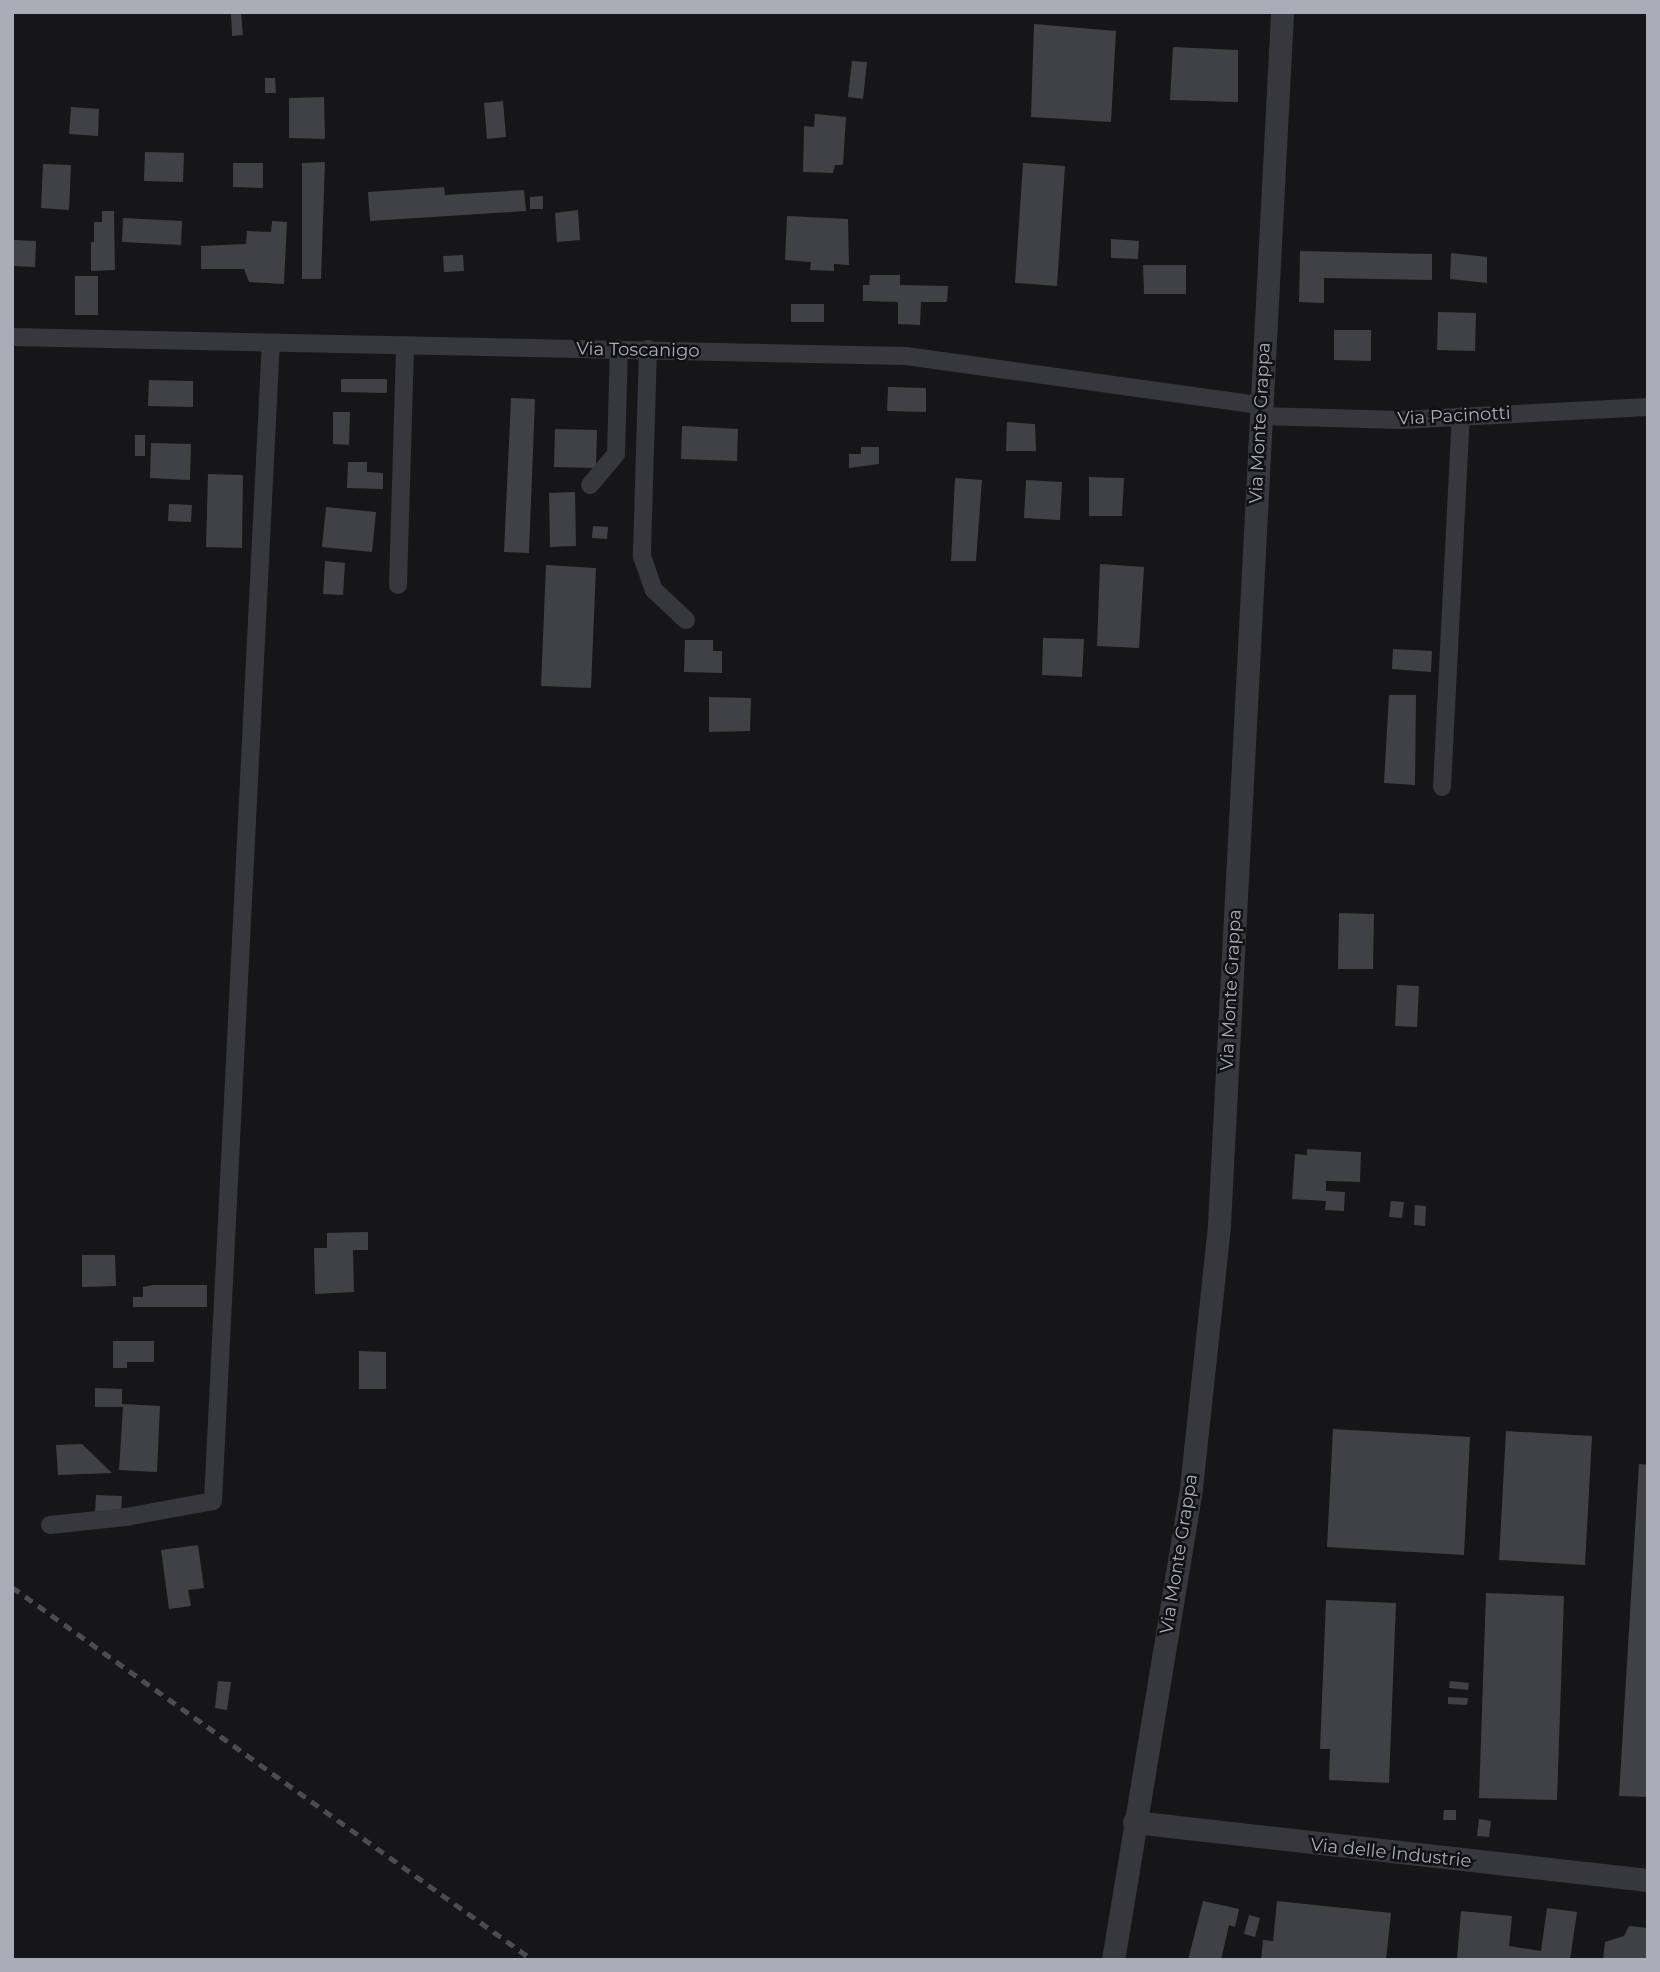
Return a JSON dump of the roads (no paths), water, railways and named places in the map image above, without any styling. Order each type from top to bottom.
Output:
[{"type":"street","name":"Via Monte Grappa","points":[[1113,1960],[1190,1496],[1212,1312],[1282,12]]},
{"type":"street","name":"Via Toscanigo","points":[[12,337],[271,342],[405,348],[648,349],[906,356],[1260,410]]},
{"type":"street","points":[[50,1525],[126,1517],[213,1501],[271,342]]},
{"type":"street","points":[[397,586],[405,348]]},
{"type":"street","points":[[590,485],[617,454],[619,349]]},
{"type":"street","points":[[648,349],[642,556],[654,590],[686,620]]},
{"type":"street","name":"Via Pacinotti","points":[[1260,410],[1400,420],[1648,407]]},
{"type":"street","points":[[1442,787],[1461,416]]},
{"type":"street","name":"Via delle Industrie","points":[[1134,1822],[1648,1880]]},
{"type":"railway","points":[[12,1587],[533,1960]]}]
